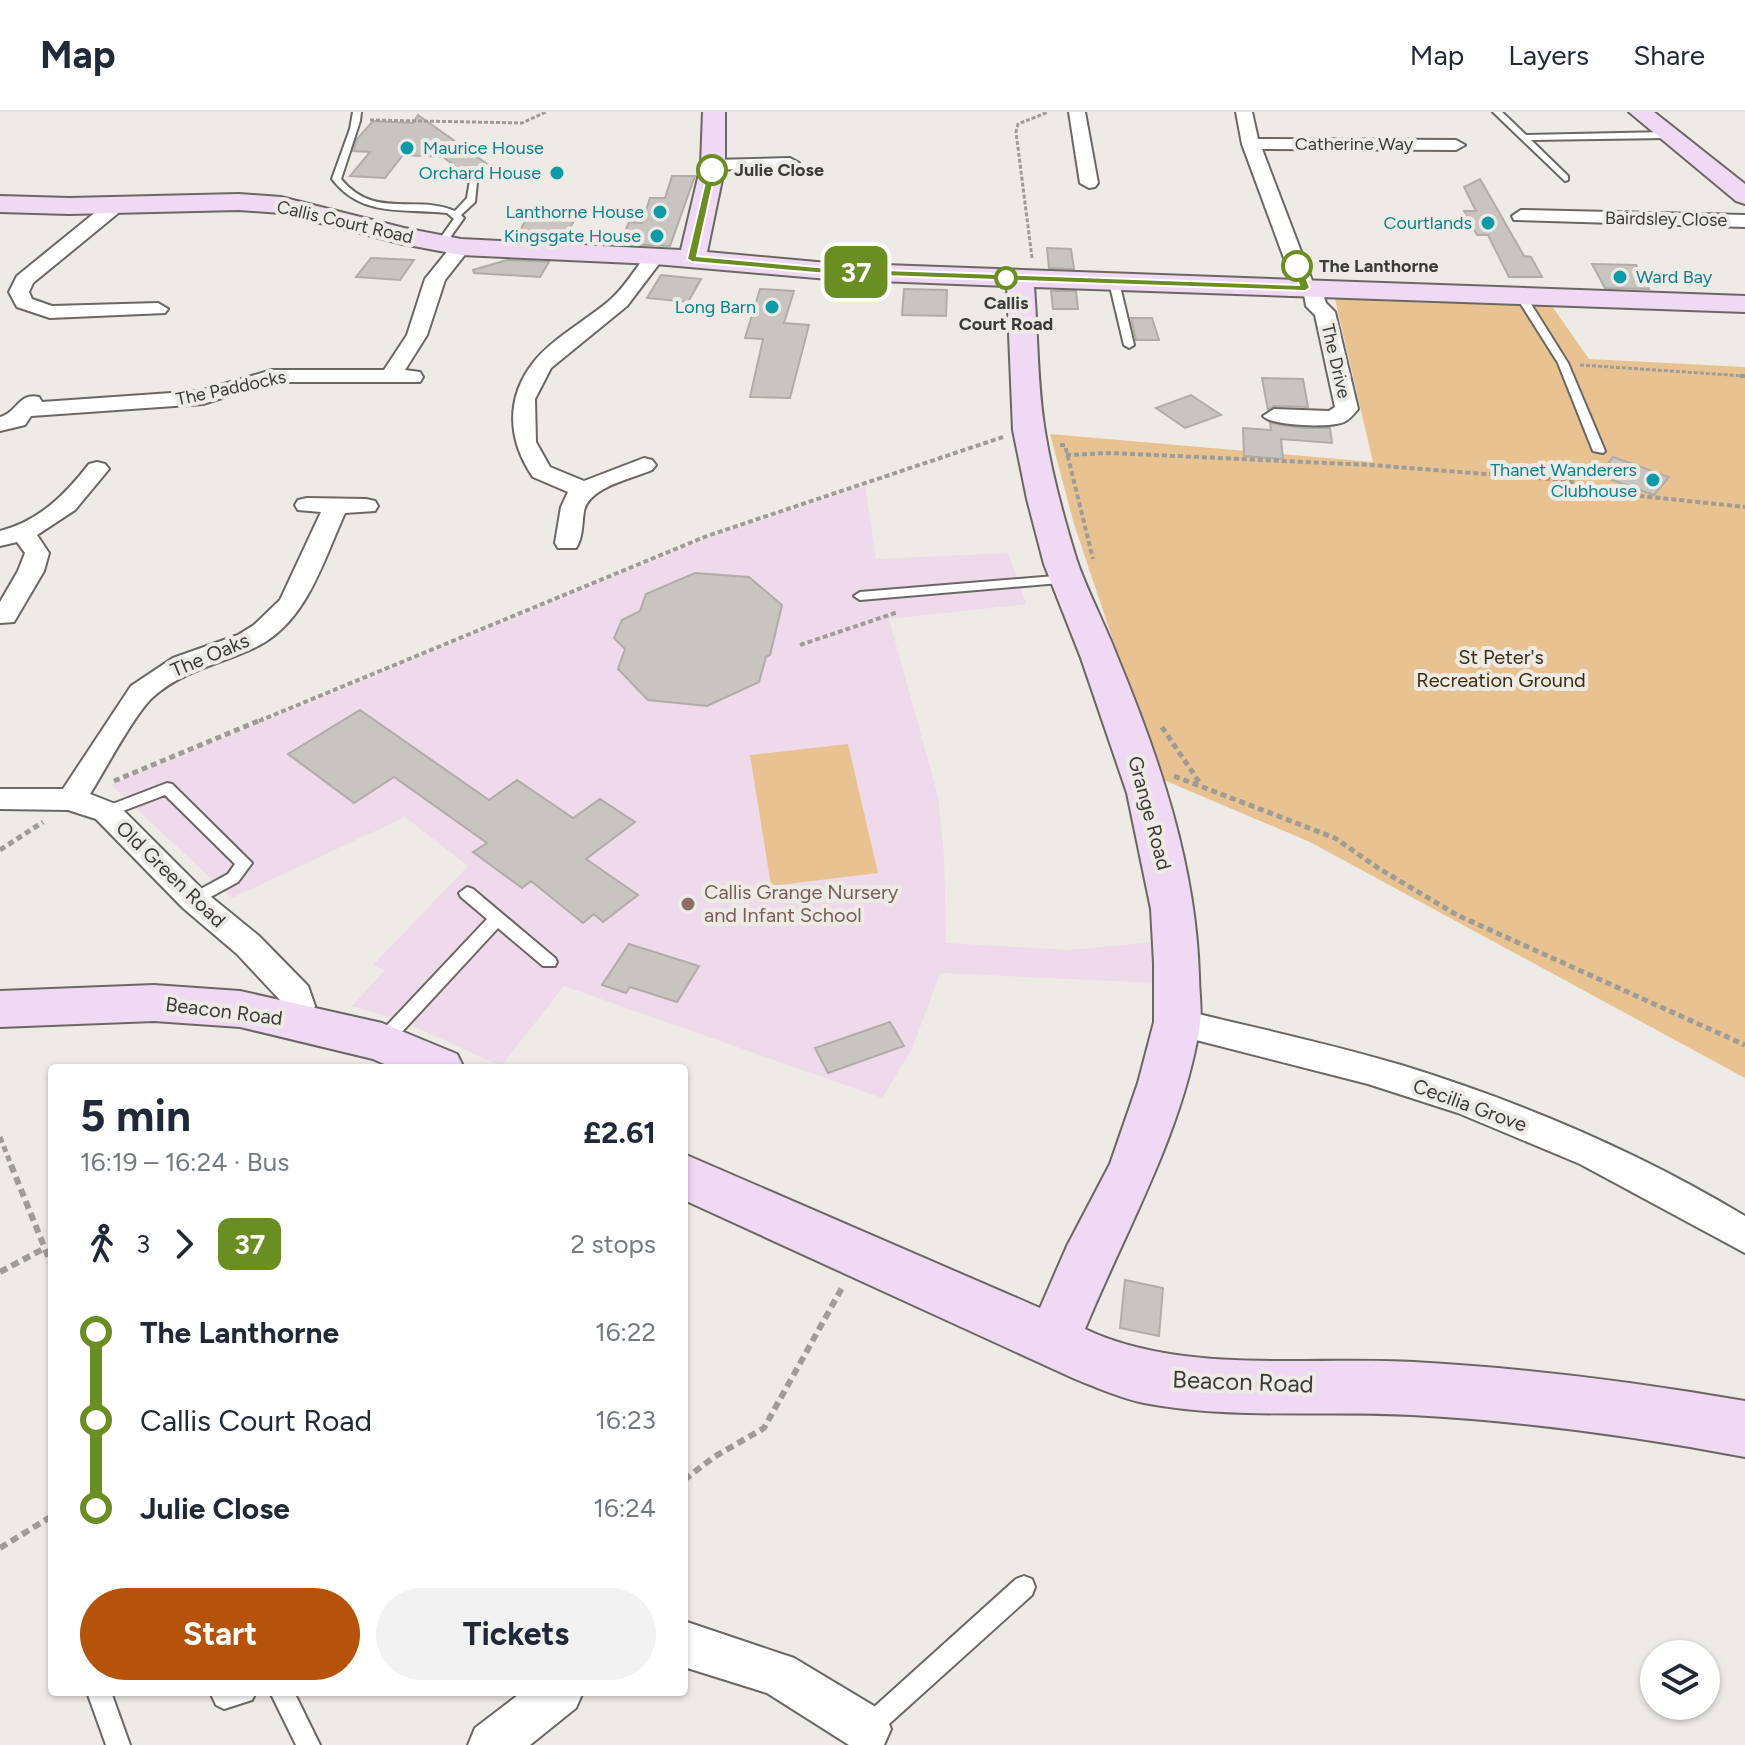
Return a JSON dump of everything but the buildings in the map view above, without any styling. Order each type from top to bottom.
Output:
[{"type":"street","points":[[692,259],[713,165],[714,112]]},
{"type":"street","points":[[1077,112],[1089,183]]},
{"type":"street","points":[[1244,112],[1251,144],[1309,289]]},
{"type":"street","points":[[1640,112],[1745,196]]},
{"type":"street","name":"Catherine Way","points":[[1251,144],[1456,145]]},
{"type":"street","points":[[713,165],[793,163]]},
{"type":"street","name":"Callis Court Road","points":[[0,204],[115,206],[159,202],[281,205],[451,245],[655,256],[828,271],[1114,282],[1221,291],[1309,289],[1745,304]]},
{"type":"street","points":[[115,206],[24,280],[19,292],[24,303],[50,312],[158,309]]},
{"type":"street","name":"Bairdsley Close","points":[[1521,216],[1588,220],[1745,221]]},
{"type":"street","name":"The Paddocks","points":[[18,414],[203,397],[272,376],[402,377],[435,279],[451,245]]},
{"type":"street","points":[[584,490],[541,472],[525,442],[524,399],[542,365],[620,302],[655,256]]},
{"type":"street","name":"Grange Road","points":[[1027,279],[1029,430],[1043,499],[1082,575],[1164,859],[1173,909],[1177,1022],[1162,1083],[1134,1168],[1086,1263],[1054,1339]]},
{"type":"street","name":"The Drive","points":[[1274,416],[1329,418],[1347,409],[1325,312],[1316,306],[1309,289]]},
{"type":"street","points":[[575,535],[577,496],[643,464]]},
{"type":"street","points":[[20,606],[37,553],[12,536],[64,510],[99,476]]},
{"type":"street","points":[[307,505],[366,506]]},
{"type":"street","name":"The Oaks","points":[[86,804],[141,692],[183,664],[247,641],[263,631],[291,604],[336,505]]},
{"type":"street","points":[[0,799],[86,804]]},
{"type":"street","name":"Old Green Road","points":[[86,804],[248,945],[296,995],[298,1006],[293,1019]]},
{"type":"street","name":"Beacon Road","points":[[0,1009],[154,1003],[240,1009],[382,1042],[431,1064]]},
{"type":"street","name":"Cecilia Grove","points":[[1177,1022],[1430,1088],[1526,1125],[1631,1173],[1701,1208],[1745,1236]]},
{"type":"street","name":"Beacon Road","points":[[688,1178],[1093,1359],[1140,1376],[1199,1384],[1368,1386],[1574,1402],[1745,1429]]},
{"type":"street","points":[[688,1645],[778,1674],[867,1729]]},
{"type":"street","points":[[492,1745],[555,1696]]},
{"type":"lane","points":[[1497,112],[1565,178]]},
{"type":"lane","points":[[357,116],[338,164],[336,179],[344,192],[357,200],[378,206],[441,209],[455,215],[459,218],[451,245]]},
{"type":"lane","points":[[1523,138],[1667,135]]},
{"type":"lane","points":[[455,215],[471,202],[473,182]]},
{"type":"lane","points":[[1114,282],[1129,345]]},
{"type":"lane","points":[[1522,298],[1563,363],[1599,451]]},
{"type":"lane","points":[[860,596],[1082,575]]},
{"type":"lane","points":[[86,804],[167,788],[244,863],[233,878],[194,900]]},
{"type":"lane","points":[[467,893],[549,962]]},
{"type":"lane","points":[[382,1042],[497,918]]},
{"type":"lane","points":[[867,1729],[1024,1587]]},
{"type":"lane","points":[[100,1696],[118,1745]]},
{"type":"lane","points":[[284,1696],[308,1745]]},
{"type":"path","points":[[357,116],[522,123],[546,112]]},
{"type":"path","points":[[1027,279],[1016,132],[1018,124],[1048,112]]},
{"type":"path","points":[[1563,363],[1745,376]]},
{"type":"path","points":[[0,850],[86,804],[111,782],[707,536],[1029,430]]},
{"type":"path","points":[[1590,487],[1590,463],[1599,451]]},
{"type":"path","points":[[1082,575],[1066,455],[1111,453],[1370,465],[1563,480],[1590,487],[1745,507]]},
{"type":"path","points":[[800,645],[907,608]]},
{"type":"path","points":[[1161,725],[1166,738],[1200,784]]},
{"type":"path","points":[[1139,766],[1200,784],[1335,838],[1378,868],[1457,915],[1745,1045]]},
{"type":"path","points":[[0,1137],[48,1256]]},
{"type":"path","points":[[0,1272],[45,1248]]},
{"type":"path","points":[[688,1477],[714,1457],[764,1428],[860,1256]]},
{"type":"path","points":[[0,1548],[48,1518]]},
{"type":"shaded area","name":"Callis Grange Nursery and Infant School","points":[[865,486],[876,559],[1008,553],[1026,604],[889,619],[938,796],[944,856],[946,943],[1069,950],[1154,942],[1156,983],[940,973],[912,1049],[882,1098],[564,986],[503,1064],[497,1064],[402,1021],[352,1006],[385,970],[373,965],[468,866],[405,817],[232,898],[111,785],[708,538]]},
{"type":"green space","name":"St Peter's Recreation Ground","points":[[1334,295],[1549,302],[1589,359],[1745,367],[1745,1078],[1310,842],[1159,778],[1074,524],[1050,434],[1373,462]]},
{"type":"green space","points":[[848,744],[878,873],[771,886],[750,755]]},
{"type":"bus line","name":"37","points":[[712,170],[692,259],[828,271],[1305,288],[1297,266]]},
{"type":"place","name":"Maurice House","points":[[407,148]]},
{"type":"place","name":"Julie Close","points":[[712,170]]},
{"type":"place","name":"Orchard House","points":[[557,173]]},
{"type":"place","name":"Lanthorne House","points":[[660,212]]},
{"type":"place","name":"Courtlands","points":[[1488,223]]},
{"type":"place","name":"Kingsgate House","points":[[657,236]]},
{"type":"place","name":"The Lanthorne","points":[[1297,266]]},
{"type":"place","name":"Ward Bay","points":[[1620,277]]},
{"type":"place","name":"Callis Court Road","points":[[1006,278]]},
{"type":"place","name":"Long Barn","points":[[772,307]]},
{"type":"place","name":"Thanet Wanderers Clubhouse","points":[[1653,480]]},
{"type":"place","name":"Callis Grange Nursery and Infant School","points":[[688,904]]}]
